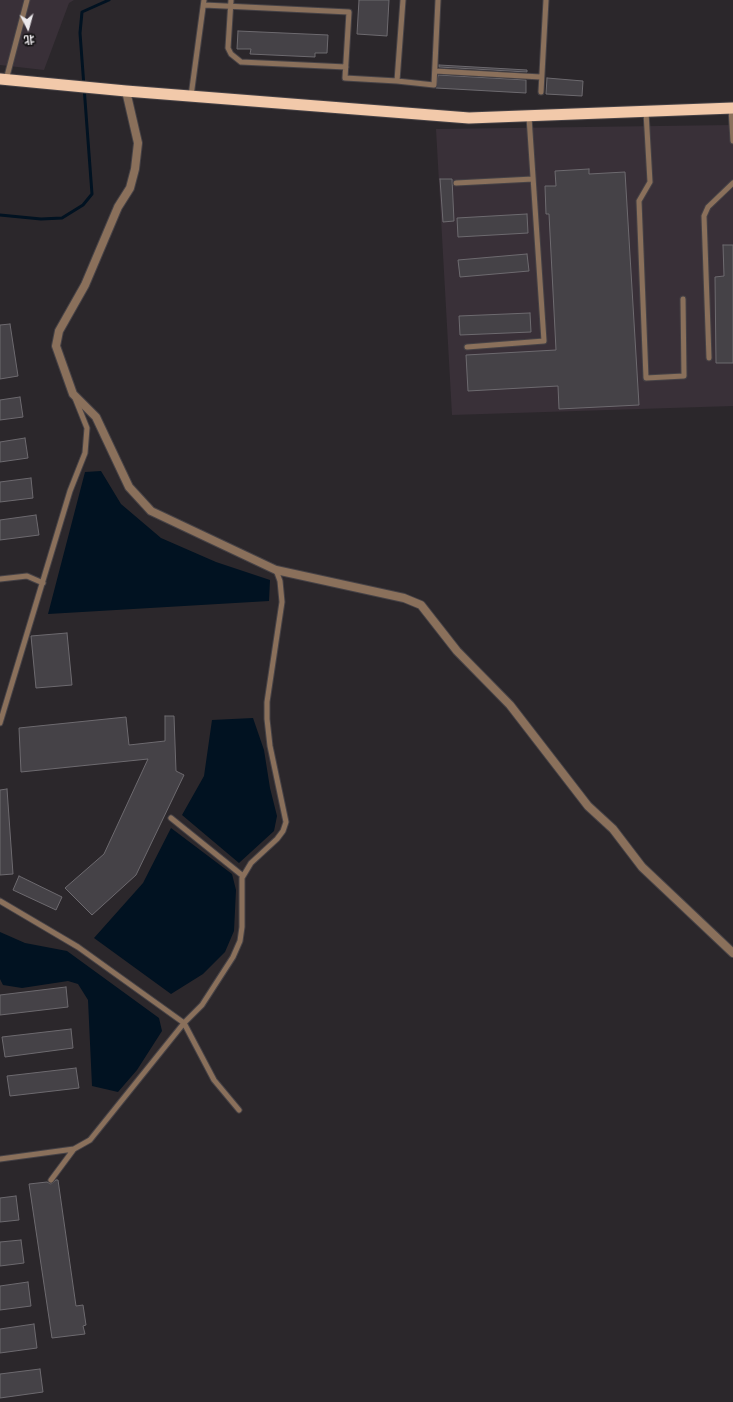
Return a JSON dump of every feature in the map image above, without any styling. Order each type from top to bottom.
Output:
[{"type":"highway","points":[[3,79],[111,90],[469,118],[528,117],[732,108]]},
{"type":"street","points":[[126,91],[138,143],[135,169],[130,188],[118,207],[85,285],[59,330],[56,346],[73,394],[96,416],[129,487],[151,511],[276,570],[404,598],[421,605],[457,651],[510,705],[588,806],[613,829],[642,867],[733,953]]},
{"type":"lane","points":[[3,79],[26,0]]},
{"type":"lane","points":[[230,0],[228,48],[231,54],[241,62],[346,67]]},
{"type":"lane","points":[[396,81],[403,0]]},
{"type":"lane","points":[[191,96],[204,2],[230,7],[348,12],[346,78],[434,85],[438,0]]},
{"type":"lane","points":[[541,92],[546,0]]},
{"type":"lane","points":[[435,71],[542,77]]},
{"type":"lane","points":[[732,108],[733,141]]},
{"type":"lane","points":[[646,112],[650,182],[639,201],[646,378],[684,376],[683,299]]},
{"type":"lane","points":[[467,347],[544,341],[528,117]]},
{"type":"lane","points":[[456,182],[533,179]]},
{"type":"lane","points":[[709,358],[704,216],[708,207],[733,183]]},
{"type":"lane","points":[[0,723],[70,491],[83,459],[87,428],[73,394]]},
{"type":"lane","points":[[0,1159],[74,1149],[90,1140],[184,1023],[202,1005],[233,957],[240,941],[243,876],[251,863],[277,840],[283,831],[286,822],[270,746],[267,719],[267,702],[282,592],[276,570]]},
{"type":"lane","points":[[0,579],[27,576],[43,583]]},
{"type":"lane","points":[[171,818],[243,876]]},
{"type":"lane","points":[[0,901],[78,947],[184,1023],[214,1080],[239,1110]]},
{"type":"lane","points":[[51,1180],[74,1149]]},
{"type":"shaded area","points":[[0,0],[74,0],[69,3],[44,70],[0,65]]},
{"type":"shaded area","points":[[733,125],[733,406],[452,415],[436,129]]},
{"type":"water","points":[[101,471],[121,504],[161,538],[216,562],[270,580],[269,601],[48,614],[85,472]]},
{"type":"water","points":[[253,718],[264,750],[270,788],[277,816],[274,831],[239,863],[182,815],[204,776],[212,720]]},
{"type":"water","points":[[171,828],[232,874],[236,890],[234,931],[225,952],[203,974],[171,994],[94,938],[143,883]]},
{"type":"water","points":[[0,932],[25,943],[67,951],[159,1018],[162,1031],[137,1070],[118,1092],[92,1086],[88,1000],[78,984],[68,981],[22,988],[3,985],[0,979]]},
{"type":"building","points":[[359,0],[389,0],[387,36],[357,34]]},
{"type":"building","points":[[238,31],[328,35],[327,53],[315,53],[315,57],[250,54],[251,49],[237,49]]},
{"type":"building","points":[[439,65],[527,70],[527,72],[439,67]]},
{"type":"building","points":[[438,75],[526,80],[526,93],[436,88]]},
{"type":"building","points":[[547,78],[583,81],[582,96],[546,94]]},
{"type":"building","points":[[589,169],[589,174],[625,172],[639,405],[559,409],[558,386],[468,391],[466,355],[556,350],[549,214],[546,214],[545,186],[556,186],[555,171]]},
{"type":"building","points":[[440,179],[452,179],[454,221],[443,222]]},
{"type":"building","points":[[527,214],[528,233],[458,237],[457,218]]},
{"type":"building","points":[[723,245],[733,245],[733,363],[716,363],[715,277],[724,276]]},
{"type":"building","points":[[527,254],[529,271],[460,277],[458,260]]},
{"type":"building","points":[[530,313],[531,332],[460,335],[459,316]]},
{"type":"building","points":[[10,324],[18,376],[0,379],[0,325]]},
{"type":"building","points":[[20,397],[23,417],[0,420],[0,400]]},
{"type":"building","points":[[25,438],[28,458],[0,462],[0,442]]},
{"type":"building","points":[[31,478],[33,498],[0,502],[0,482]]},
{"type":"building","points":[[36,515],[39,535],[0,540],[0,520]]},
{"type":"building","points":[[67,633],[72,685],[36,688],[31,636]]},
{"type":"building","points":[[165,716],[174,716],[176,771],[184,775],[136,875],[92,915],[65,888],[104,854],[148,759],[21,772],[19,728],[126,717],[129,745],[165,741]]},
{"type":"building","points":[[7,789],[13,874],[0,875],[0,790]]},
{"type":"building","points":[[19,876],[62,897],[56,910],[13,890]]},
{"type":"building","points":[[66,987],[68,1007],[0,1015],[0,995]]},
{"type":"building","points":[[71,1029],[73,1048],[5,1057],[2,1037]]},
{"type":"building","points":[[76,1068],[79,1088],[10,1096],[7,1076]]},
{"type":"building","points":[[58,1180],[76,1306],[83,1305],[86,1325],[83,1326],[85,1334],[52,1338],[29,1184],[47,1182],[51,1184]]},
{"type":"building","points":[[16,1196],[19,1220],[0,1222],[0,1198]]},
{"type":"building","points":[[21,1240],[24,1263],[0,1266],[0,1242]]},
{"type":"building","points":[[28,1282],[31,1306],[0,1310],[0,1286]]},
{"type":"building","points":[[34,1324],[37,1348],[0,1353],[0,1329]]},
{"type":"building","points":[[40,1369],[43,1392],[0,1398],[0,1374]]},
{"type":"waterway","points":[[0,215],[41,219],[62,218],[83,205],[92,194],[80,33],[82,12],[109,0]]}]
